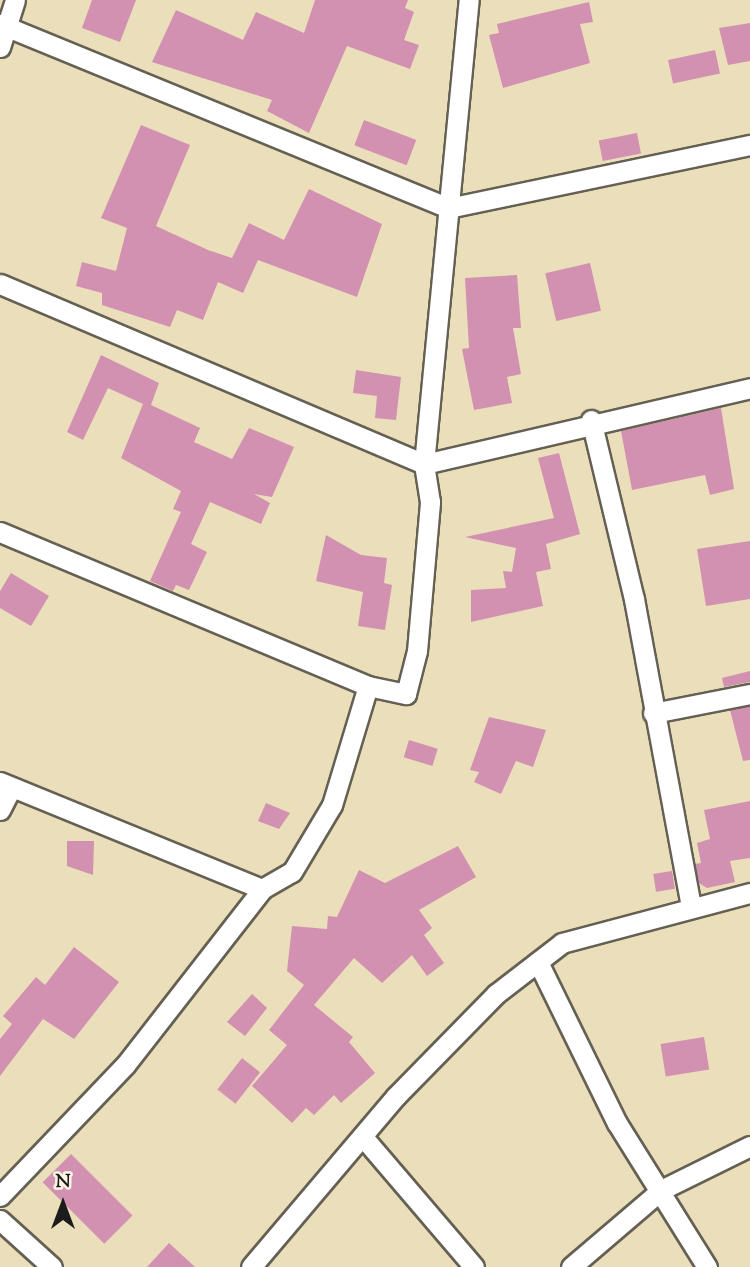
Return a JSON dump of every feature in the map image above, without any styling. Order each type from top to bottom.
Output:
[{"type":"street","points":[[0,47],[4,25],[15,0]]},
{"type":"street","points":[[0,533],[368,686],[407,694],[417,651],[430,502],[424,464],[470,0]]},
{"type":"street","points":[[4,25],[448,208],[750,145]]},
{"type":"street","points":[[0,284],[424,464],[591,420],[750,388]]},
{"type":"street","points":[[591,420],[634,599],[691,908]]},
{"type":"street","points":[[0,1196],[126,1064],[262,889],[292,872],[332,805],[368,686]]},
{"type":"street","points":[[653,713],[750,694]]},
{"type":"street","points":[[0,810],[5,786],[262,889]]},
{"type":"street","points":[[251,1267],[363,1137],[496,994],[562,943],[750,892]]},
{"type":"street","points":[[538,962],[617,1123],[707,1267]]},
{"type":"street","points":[[363,1137],[474,1267]]},
{"type":"street","points":[[571,1267],[661,1191],[750,1146]]},
{"type":"street","points":[[0,1220],[52,1267]]},
{"type":"building","points":[[92,0],[136,0],[120,42],[82,28]]},
{"type":"building","points":[[315,0],[408,0],[405,8],[414,12],[404,40],[419,45],[410,69],[347,46],[309,133],[267,111],[272,100],[152,62],[176,10],[243,40],[256,12],[304,33]]},
{"type":"building","points":[[589,2],[593,22],[580,24],[590,63],[503,88],[489,35],[499,33],[497,24]]},
{"type":"building","points":[[750,23],[750,61],[728,65],[719,28]]},
{"type":"building","points":[[715,50],[720,73],[673,83],[668,60]]},
{"type":"building","points":[[364,120],[416,140],[407,165],[354,145]]},
{"type":"building","points":[[141,125],[190,145],[156,226],[208,250],[232,258],[249,223],[284,240],[309,189],[382,224],[357,297],[258,260],[243,293],[218,282],[203,320],[177,310],[170,327],[102,305],[102,293],[76,286],[82,262],[116,271],[127,228],[101,218]]},
{"type":"building","points":[[637,133],[641,154],[603,161],[599,140]]},
{"type":"building","points":[[590,263],[601,311],[556,321],[545,273]]},
{"type":"building","points":[[517,275],[521,328],[513,328],[521,374],[507,377],[512,403],[474,410],[462,349],[469,348],[465,278]]},
{"type":"building","points":[[101,355],[159,383],[151,405],[200,428],[194,442],[232,459],[249,428],[294,447],[272,497],[254,494],[270,503],[261,524],[210,502],[191,544],[207,552],[189,590],[176,585],[173,591],[150,581],[181,512],[173,509],[181,491],[121,458],[143,404],[108,388],[83,440],[67,432]]},
{"type":"building","points":[[356,370],[401,377],[396,420],[375,418],[377,396],[353,393]]},
{"type":"building","points":[[721,408],[734,489],[710,495],[705,475],[632,490],[621,431]]},
{"type":"building","points":[[559,453],[580,534],[546,544],[551,569],[536,572],[543,606],[471,622],[471,590],[506,588],[503,571],[512,572],[516,548],[465,537],[554,518],[538,458]]},
{"type":"building","points":[[326,535],[361,555],[387,558],[384,583],[392,585],[385,630],[358,626],[363,592],[316,581]]},
{"type":"building","points":[[750,541],[750,599],[706,606],[697,549]]},
{"type":"building","points":[[11,573],[49,596],[31,626],[0,608],[0,591]]},
{"type":"building","points":[[750,671],[750,682],[724,687],[722,678]]},
{"type":"building","points":[[750,706],[750,760],[743,761],[730,710]]},
{"type":"building","points":[[489,717],[546,730],[533,767],[516,761],[501,794],[474,782],[479,772],[470,770]]},
{"type":"building","points":[[409,740],[438,749],[432,766],[404,757]]},
{"type":"building","points":[[750,801],[750,858],[730,861],[735,882],[707,888],[699,883],[695,864],[701,863],[697,843],[710,839],[704,810]]},
{"type":"building","points":[[266,803],[290,813],[279,829],[258,821]]},
{"type":"building","points":[[67,841],[94,841],[93,875],[67,866]]},
{"type":"building","points":[[458,846],[476,877],[419,910],[432,928],[424,935],[444,963],[427,976],[412,955],[382,983],[354,958],[314,1005],[353,1037],[349,1042],[375,1073],[341,1103],[334,1095],[314,1115],[306,1108],[292,1123],[252,1086],[287,1045],[269,1030],[304,985],[287,971],[292,926],[327,929],[328,916],[337,917],[359,870],[385,883]]},
{"type":"building","points":[[672,871],[675,889],[656,892],[653,874]]},
{"type":"building","points":[[74,947],[119,982],[74,1039],[43,1019],[0,1076],[0,1039],[12,1024],[3,1016],[36,977],[45,985]]},
{"type":"building","points":[[252,994],[267,1008],[245,1036],[227,1022]]},
{"type":"building","points":[[704,1037],[709,1070],[666,1076],[661,1044]]},
{"type":"building","points":[[242,1058],[260,1072],[235,1104],[217,1090]]},
{"type":"building","points":[[71,1154],[133,1216],[104,1244],[43,1182]]},
{"type":"building","points":[[169,1243],[195,1267],[147,1267]]}]
